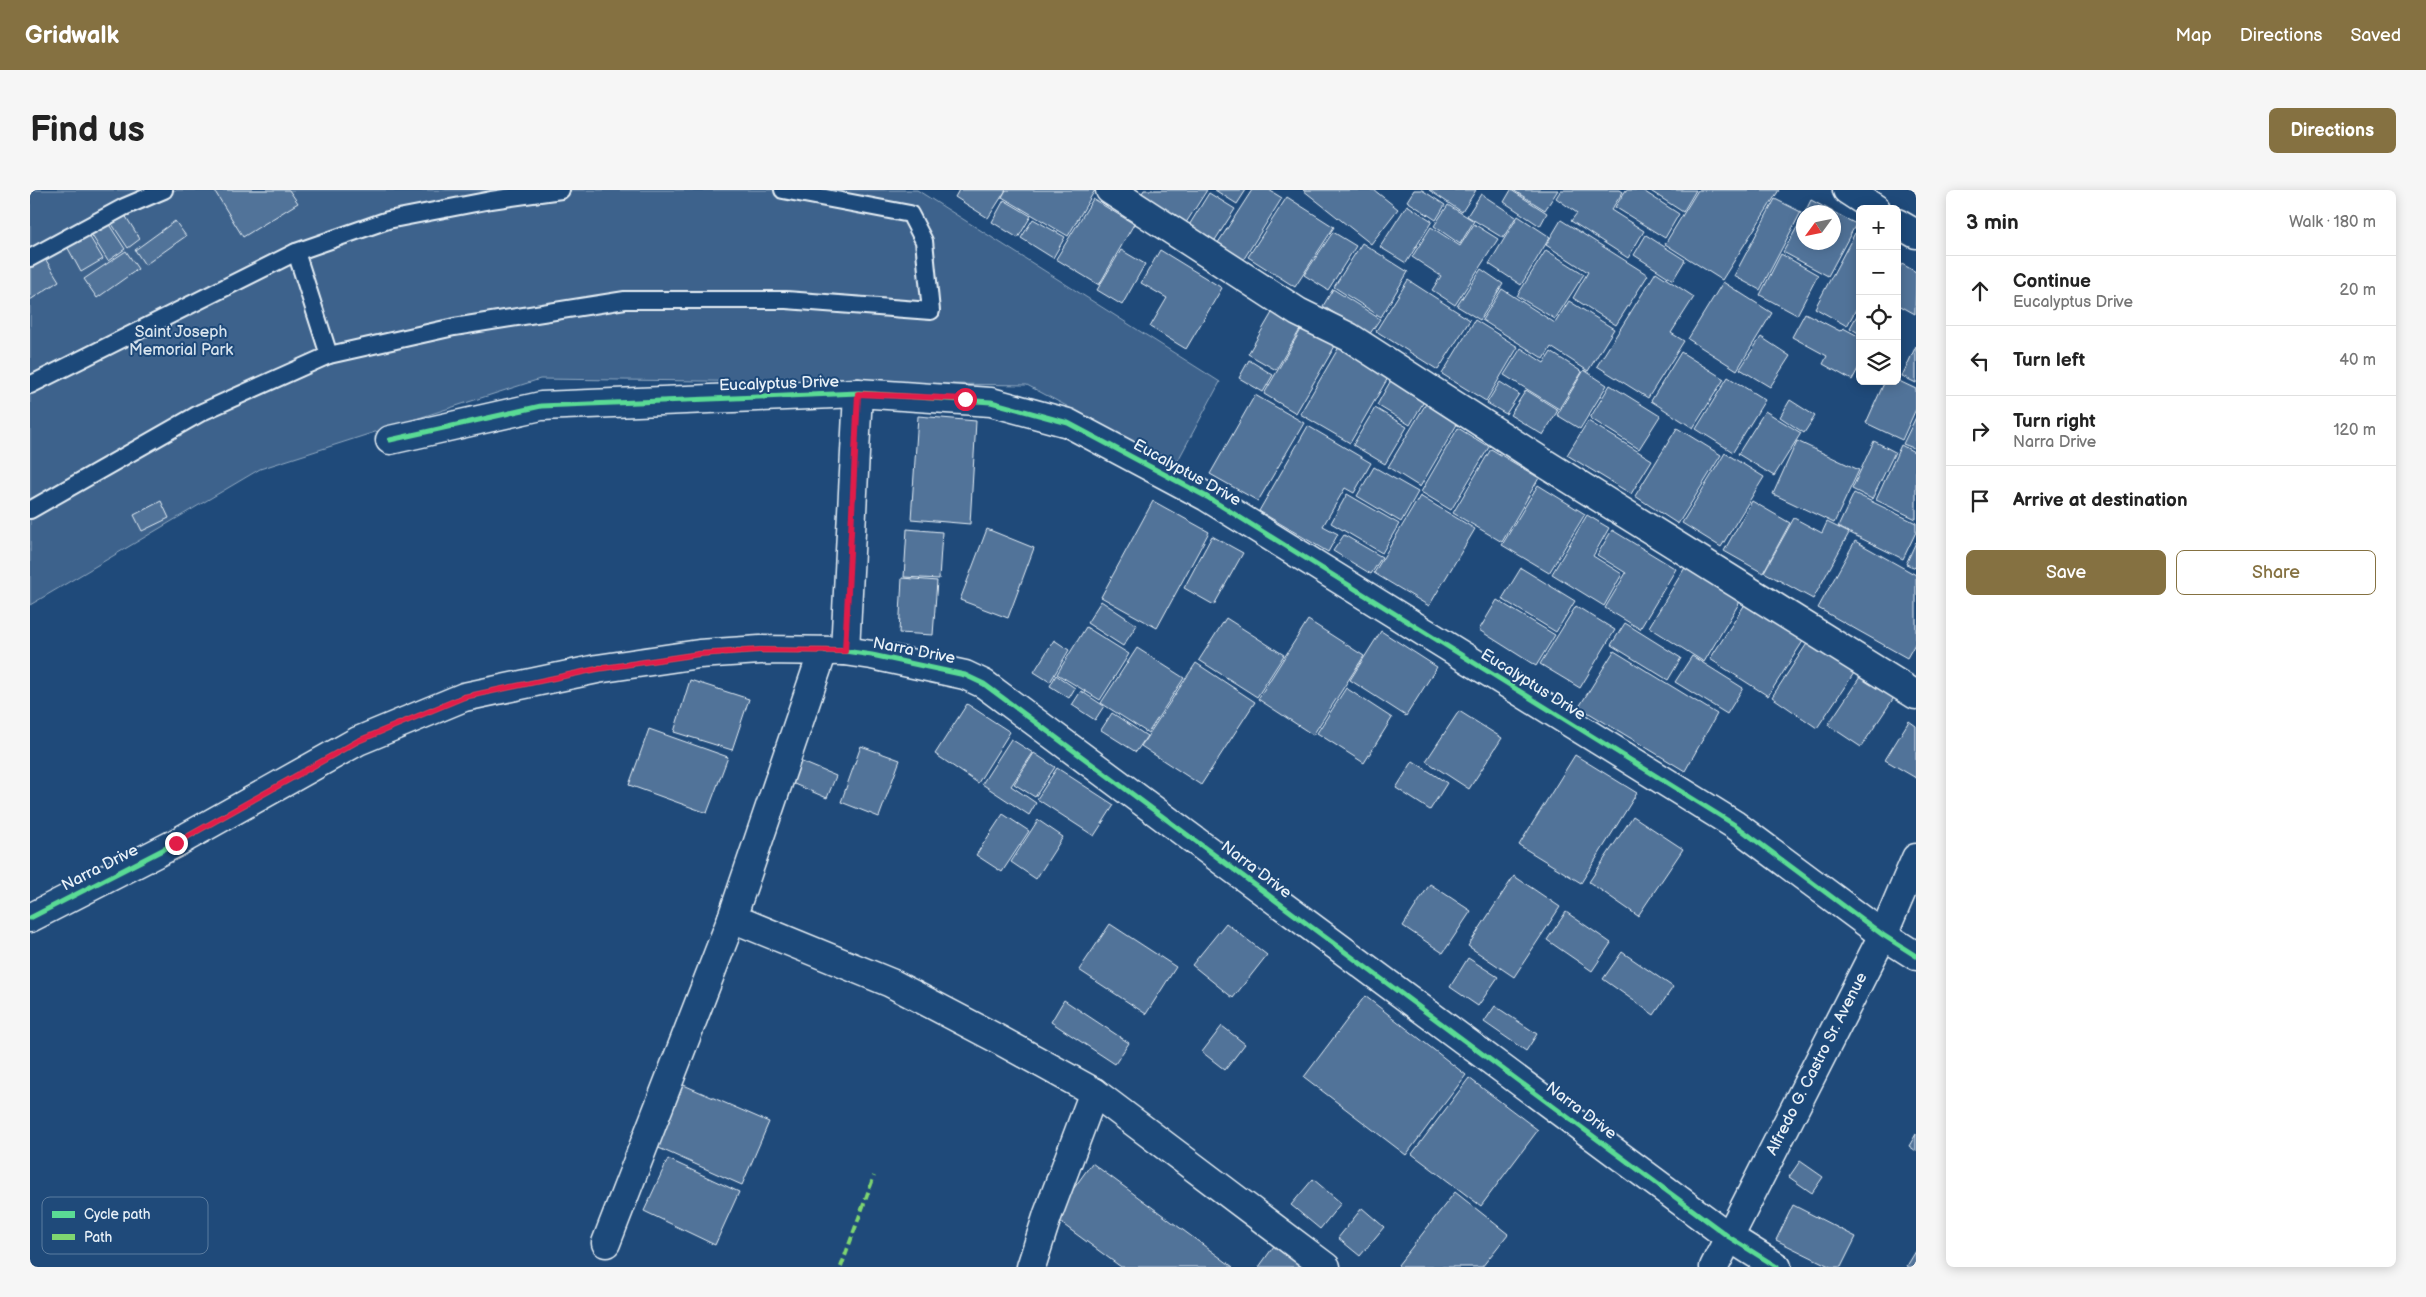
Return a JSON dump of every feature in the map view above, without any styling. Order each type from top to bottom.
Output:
[{"type":"street","points":[[1110,190],[1298,312],[1349,337],[1541,461],[1916,695]]},
{"type":"street","points":[[1847,190],[1870,205]]},
{"type":"street","points":[[1901,225],[1916,234]]},
{"type":"street","points":[[606,1243],[834,651],[858,394]]},
{"type":"street","name":"Eucalyptus Drive","points":[[390,440],[541,406],[858,394],[991,402],[1068,423],[1122,450],[1207,497],[1735,825],[1883,935],[1916,956]]},
{"type":"street","name":"Narra Drive","points":[[30,918],[176,843],[358,741],[464,697],[597,669],[699,654],[760,650],[834,651],[907,661],[965,674],[984,684],[1729,1237],[1777,1267]]},
{"type":"street","name":"Alfredo G. Castro Sr. Avenue","points":[[1714,1267],[1883,935],[1916,858]]},
{"type":"street","points":[[732,918],[891,984],[994,1037],[1094,1092],[1326,1267]]},
{"type":"street","points":[[1031,1267],[1048,1214],[1094,1092]]},
{"type":"lane","points":[[30,258],[124,206],[164,190]]},
{"type":"lane","points":[[30,385],[296,252],[388,220],[491,200],[561,190]]},
{"type":"lane","points":[[30,510],[202,412],[329,355],[454,327],[625,300],[786,300],[932,311],[924,241],[910,214],[783,190]]},
{"type":"lane","points":[[296,252],[329,355]]},
{"type":"green space","name":"Saint Joseph Memorial Park","points":[[30,190],[917,190],[1220,382],[1176,464],[1027,385],[540,379],[260,469],[30,605]]},
{"type":"building","points":[[214,190],[289,190],[298,203],[243,237]]},
{"type":"building","points":[[959,190],[1006,190],[988,218],[955,197]]},
{"type":"building","points":[[1006,190],[1095,190],[1068,236],[1002,197]]},
{"type":"building","points":[[1144,190],[1207,190],[1182,229],[1138,200]]},
{"type":"building","points":[[1215,190],[1246,190],[1237,204]]},
{"type":"building","points":[[1252,190],[1269,190],[1282,198],[1240,265],[1214,249]]},
{"type":"building","points":[[1303,190],[1374,190],[1398,209],[1371,244]]},
{"type":"building","points":[[1414,190],[1422,190],[1445,205],[1436,220],[1407,201]]},
{"type":"building","points":[[1429,190],[1476,190],[1462,212]]},
{"type":"building","points":[[1511,190],[1547,213],[1540,226],[1504,202]]},
{"type":"building","points":[[1513,190],[1558,190],[1545,210]]},
{"type":"building","points":[[1561,190],[1620,190],[1623,192],[1611,210],[1644,231],[1628,258],[1571,221],[1577,213],[1556,198]]},
{"type":"building","points":[[1626,190],[1642,190],[1679,214],[1665,238],[1615,207]]},
{"type":"building","points":[[1649,190],[1696,190],[1683,212]]},
{"type":"building","points":[[1698,190],[1779,190],[1722,280],[1665,244]]},
{"type":"building","points":[[1209,193],[1235,209],[1208,251],[1183,235]]},
{"type":"building","points":[[1481,194],[1516,217],[1503,238],[1467,216]]},
{"type":"building","points":[[1287,197],[1334,227],[1295,287],[1248,257]]},
{"type":"building","points":[[1093,199],[1134,224],[1099,285],[1056,259]]},
{"type":"building","points":[[1775,199],[1796,210],[1796,222],[1760,290],[1734,276]]},
{"type":"building","points":[[1004,200],[1031,216],[1018,238],[992,222]]},
{"type":"building","points":[[1811,200],[1821,205],[1808,205]]},
{"type":"building","points":[[1407,205],[1432,221],[1406,263],[1380,247]]},
{"type":"building","points":[[1448,205],[1474,221],[1460,244],[1434,226]]},
{"type":"building","points":[[123,212],[140,239],[128,248],[110,221]]},
{"type":"building","points":[[1518,216],[1550,237],[1521,285],[1489,264]]},
{"type":"building","points":[[1841,216],[1856,224],[1828,276],[1783,252],[1796,229],[1796,250],[1841,250]]},
{"type":"building","points":[[1033,219],[1065,237],[1053,258],[1021,238]]},
{"type":"building","points":[[1561,220],[1648,275],[1616,325],[1573,298],[1588,272],[1546,245]]},
{"type":"building","points":[[175,221],[186,236],[145,265],[135,250]]},
{"type":"building","points":[[108,223],[125,249],[108,261],[91,234]]},
{"type":"building","points":[[1474,224],[1498,239],[1455,305],[1432,290],[1441,276],[1412,257],[1431,227],[1460,246]]},
{"type":"building","points":[[85,229],[103,259],[81,272],[64,241]]},
{"type":"building","points":[[1333,232],[1356,246],[1328,290],[1304,275]]},
{"type":"building","points":[[1855,233],[1856,309],[1847,326],[1815,308]]},
{"type":"building","points":[[1646,235],[1685,260],[1673,280],[1634,255]]},
{"type":"building","points":[[1362,243],[1408,272],[1381,317],[1334,287]]},
{"type":"building","points":[[1121,250],[1145,264],[1122,305],[1097,290]]},
{"type":"building","points":[[1160,250],[1222,288],[1186,349],[1150,327],[1167,298],[1141,283]]},
{"type":"building","points":[[1546,250],[1584,274],[1555,319],[1517,296]]},
{"type":"building","points":[[126,251],[138,269],[97,298],[84,279]]},
{"type":"building","points":[[1781,254],[1818,275],[1797,315],[1760,295]]},
{"type":"building","points":[[44,257],[59,281],[30,300],[30,266]]},
{"type":"building","points":[[1902,264],[1916,272],[1915,314],[1901,306]]},
{"type":"building","points":[[1481,269],[1503,284],[1480,320],[1457,306]]},
{"type":"building","points":[[1656,272],[1694,297],[1671,333],[1684,341],[1648,398],[1597,366]]},
{"type":"building","points":[[1408,280],[1470,320],[1438,370],[1376,331]]},
{"type":"building","points":[[1723,282],[1772,313],[1737,370],[1688,339]]},
{"type":"building","points":[[1333,289],[1380,319],[1369,335],[1323,306]]},
{"type":"building","points":[[1502,289],[1555,323],[1569,301],[1614,329],[1588,371],[1551,347],[1544,359],[1482,320]]},
{"type":"building","points":[[1273,311],[1301,328],[1276,370],[1248,354]]},
{"type":"building","points":[[1805,313],[1840,331],[1843,328],[1856,335],[1856,372],[1852,380],[1823,364],[1827,356],[1792,337]]},
{"type":"building","points":[[1856,317],[1856,332],[1850,328]]},
{"type":"building","points":[[1475,320],[1518,347],[1486,401],[1442,374]]},
{"type":"building","points":[[1303,326],[1335,346],[1296,413],[1264,394]]},
{"type":"building","points":[[1761,337],[1790,356],[1770,387],[1740,369]]},
{"type":"building","points":[[1342,342],[1392,371],[1350,443],[1300,414]]},
{"type":"building","points":[[1916,346],[1916,383],[1902,376]]},
{"type":"building","points":[[1521,348],[1544,363],[1551,352],[1582,372],[1559,409],[1504,375]]},
{"type":"building","points":[[1681,352],[1724,379],[1693,428],[1651,401]]},
{"type":"building","points":[[1249,360],[1273,375],[1263,392],[1239,378]]},
{"type":"building","points":[[1584,370],[1607,385],[1580,429],[1557,415]]},
{"type":"building","points":[[1395,373],[1429,393],[1410,425],[1377,405]]},
{"type":"building","points":[[1728,377],[1765,400],[1733,452],[1696,429]]},
{"type":"building","points":[[1500,382],[1519,394],[1506,414],[1487,403]]},
{"type":"building","points":[[1901,382],[1916,389],[1916,409],[1902,440],[1866,423],[1883,385],[1901,385]]},
{"type":"building","points":[[1610,385],[1660,416],[1639,449],[1590,418]]},
{"type":"building","points":[[1526,390],[1558,410],[1543,435],[1510,415]]},
{"type":"building","points":[[1255,395],[1304,423],[1258,501],[1210,474]]},
{"type":"building","points":[[1790,400],[1815,416],[1804,433],[1780,417]]},
{"type":"building","points":[[1427,402],[1459,421],[1420,487],[1388,467]]},
{"type":"building","points":[[1375,408],[1407,427],[1385,464],[1353,445]]},
{"type":"building","points":[[1765,411],[1801,433],[1774,476],[1738,454]]},
{"type":"building","points":[[918,416],[976,421],[970,524],[911,519]]},
{"type":"building","points":[[1916,417],[1916,449],[1903,444]]},
{"type":"building","points":[[1588,421],[1652,460],[1631,494],[1567,455]]},
{"type":"building","points":[[1308,426],[1371,463],[1354,493],[1345,488],[1323,526],[1338,534],[1328,552],[1259,511]]},
{"type":"building","points":[[1458,428],[1489,447],[1451,510],[1421,492]]},
{"type":"building","points":[[1677,428],[1721,455],[1678,524],[1635,496]]},
{"type":"building","points":[[1797,441],[1859,470],[1834,523],[1773,494]]},
{"type":"building","points":[[1874,441],[1895,452],[1872,499],[1852,489]]},
{"type":"building","points":[[1901,445],[1916,453],[1916,519],[1876,500]]},
{"type":"building","points":[[1491,449],[1539,478],[1502,542],[1453,513]]},
{"type":"building","points":[[1725,453],[1764,477],[1721,547],[1682,523]]},
{"type":"building","points":[[1374,467],[1418,492],[1401,522],[1357,496]]},
{"type":"building","points":[[1538,485],[1585,514],[1549,573],[1502,545]]},
{"type":"building","points":[[1854,493],[1916,523],[1916,532],[1903,559],[1838,527]]},
{"type":"building","points":[[1347,494],[1399,524],[1382,553],[1331,523]]},
{"type":"building","points":[[1420,496],[1475,529],[1429,606],[1374,573]]},
{"type":"building","points":[[161,501],[169,518],[142,531],[134,515]]},
{"type":"building","points":[[1153,501],[1209,532],[1157,628],[1101,597]]},
{"type":"building","points":[[1752,501],[1790,523],[1763,573],[1724,551]]},
{"type":"building","points":[[1587,515],[1609,528],[1593,556],[1622,574],[1604,606],[1552,574]]},
{"type":"building","points":[[1794,518],[1822,533],[1827,522],[1849,533],[1813,599],[1764,572]]},
{"type":"building","points":[[907,529],[942,532],[939,579],[904,577]]},
{"type":"building","points":[[987,529],[1034,548],[1008,618],[960,600]]},
{"type":"building","points":[[1612,530],[1676,569],[1640,629],[1605,608],[1626,573],[1597,555]]},
{"type":"building","points":[[1344,535],[1382,557],[1371,574],[1333,551]]},
{"type":"building","points":[[1212,536],[1243,553],[1214,605],[1184,588]]},
{"type":"building","points":[[1855,541],[1916,575],[1916,642],[1907,658],[1818,608]]},
{"type":"building","points":[[1916,542],[1916,568],[1906,564]]},
{"type":"building","points":[[1689,561],[1744,595],[1704,662],[1649,627]]},
{"type":"building","points":[[1521,568],[1575,601],[1556,632],[1502,599]]},
{"type":"building","points":[[902,578],[937,581],[933,635],[899,633]]},
{"type":"building","points":[[1749,598],[1807,635],[1768,696],[1710,659]]},
{"type":"building","points":[[1497,600],[1555,635],[1536,666],[1479,630]]},
{"type":"building","points":[[1101,601],[1137,625],[1123,646],[1087,623]]},
{"type":"building","points":[[1576,606],[1615,630],[1580,688],[1540,664]]},
{"type":"building","points":[[1226,618],[1284,655],[1257,697],[1199,660]]},
{"type":"building","points":[[1308,620],[1364,656],[1313,735],[1258,699]]},
{"type":"building","points":[[1625,623],[1681,658],[1668,680],[1611,645]]},
{"type":"building","points":[[1086,627],[1129,654],[1100,700],[1057,674]]},
{"type":"building","points":[[1381,631],[1437,667],[1406,716],[1350,680]]},
{"type":"building","points":[[1810,639],[1856,670],[1817,728],[1772,697]]},
{"type":"building","points":[[1054,640],[1069,650],[1050,682],[1034,672]]},
{"type":"building","points":[[1137,648],[1184,678],[1148,733],[1101,703]]},
{"type":"building","points":[[1614,651],[1717,714],[1685,771],[1579,707]]},
{"type":"building","points":[[1692,656],[1743,688],[1727,714],[1675,682]]},
{"type":"building","points":[[1196,663],[1255,702],[1201,785],[1141,746]]},
{"type":"building","points":[[1862,674],[1895,696],[1861,747],[1828,725]]},
{"type":"building","points":[[1056,675],[1075,688],[1069,698],[1050,686]]},
{"type":"building","points":[[690,680],[749,699],[732,750],[674,732]]},
{"type":"building","points":[[1346,688],[1392,718],[1364,763],[1317,733]]},
{"type":"building","points":[[1081,691],[1104,706],[1095,720],[1072,705]]},
{"type":"building","points":[[967,704],[1010,732],[978,783],[935,754]]},
{"type":"building","points":[[1459,711],[1502,738],[1469,789],[1426,761]]},
{"type":"building","points":[[1112,713],[1147,736],[1136,752],[1101,730]]},
{"type":"building","points":[[1909,721],[1916,726],[1916,778],[1885,760]]},
{"type":"building","points":[[649,729],[728,757],[707,813],[629,785]]},
{"type":"building","points":[[1011,739],[1033,753],[1011,786],[1036,803],[1029,815],[982,784]]},
{"type":"building","points":[[861,746],[900,760],[879,817],[841,802]]},
{"type":"building","points":[[1034,753],[1055,767],[1035,797],[1014,784]]},
{"type":"building","points":[[1575,755],[1637,793],[1581,883],[1519,845]]},
{"type":"building","points":[[795,759],[836,776],[827,798],[787,781]]},
{"type":"building","points":[[1413,761],[1447,783],[1430,810],[1396,788]]},
{"type":"building","points":[[1057,768],[1114,805],[1094,836],[1037,799]]},
{"type":"building","points":[[1003,814],[1029,831],[1002,872],[976,855]]},
{"type":"building","points":[[1633,816],[1683,849],[1638,916],[1589,882]]},
{"type":"building","points":[[1038,820],[1063,837],[1036,879],[1011,862]]},
{"type":"building","points":[[1514,876],[1560,907],[1514,977],[1468,946]]},
{"type":"building","points":[[1430,884],[1471,911],[1443,953],[1403,926]]},
{"type":"building","points":[[1566,912],[1611,943],[1592,971],[1547,940]]},
{"type":"building","points":[[1226,923],[1267,955],[1233,998],[1192,965]]},
{"type":"building","points":[[1110,924],[1176,967],[1146,1014],[1079,970]]},
{"type":"building","points":[[1622,952],[1673,987],[1654,1015],[1603,979]]},
{"type":"building","points":[[1468,958],[1498,977],[1478,1006],[1450,987]]},
{"type":"building","points":[[1365,996],[1466,1075],[1406,1155],[1304,1077]]},
{"type":"building","points":[[1064,1000],[1129,1043],[1115,1064],[1051,1022]]},
{"type":"building","points":[[1495,1006],[1537,1034],[1526,1051],[1484,1022]]},
{"type":"building","points":[[1222,1026],[1245,1044],[1225,1070],[1202,1052]]},
{"type":"building","points":[[1469,1078],[1538,1130],[1481,1206],[1412,1154]]},
{"type":"building","points":[[679,1083],[769,1122],[742,1185],[652,1145]]},
{"type":"building","points":[[1916,1134],[1916,1151],[1909,1146]]},
{"type":"building","points":[[668,1159],[739,1192],[715,1245],[644,1211]]},
{"type":"building","points":[[1800,1161],[1823,1177],[1812,1193],[1789,1177]]},
{"type":"building","points":[[1092,1163],[1233,1267],[1121,1267],[1053,1217]]},
{"type":"building","points":[[1313,1179],[1341,1203],[1320,1229],[1291,1205]]},
{"type":"building","points":[[1455,1192],[1508,1234],[1482,1267],[1400,1267],[1398,1265]]},
{"type":"building","points":[[1793,1205],[1856,1237],[1841,1267],[1831,1267],[1776,1240]]},
{"type":"building","points":[[1362,1208],[1384,1227],[1360,1256],[1338,1238]]},
{"type":"building","points":[[1274,1246],[1302,1267],[1259,1267]]},
{"type":"building","points":[[1916,1251],[1916,1267],[1907,1266]]},
{"type":"marked path","points":[[841,1267],[874,1176]]},
{"type":"cycle path","points":[[390,440],[541,406],[858,393],[991,402],[1068,423],[1207,497],[1735,825],[1883,935],[1916,956]]},
{"type":"cycle path","points":[[30,918],[176,843],[358,741],[464,697],[597,669],[699,654],[760,650],[845,651],[872,655],[965,675],[984,684],[1729,1237],[1777,1267]]},
{"type":"route","points":[[176,843],[358,741],[464,697],[597,669],[699,654],[760,650],[845,651],[858,394],[965,399]]}]
